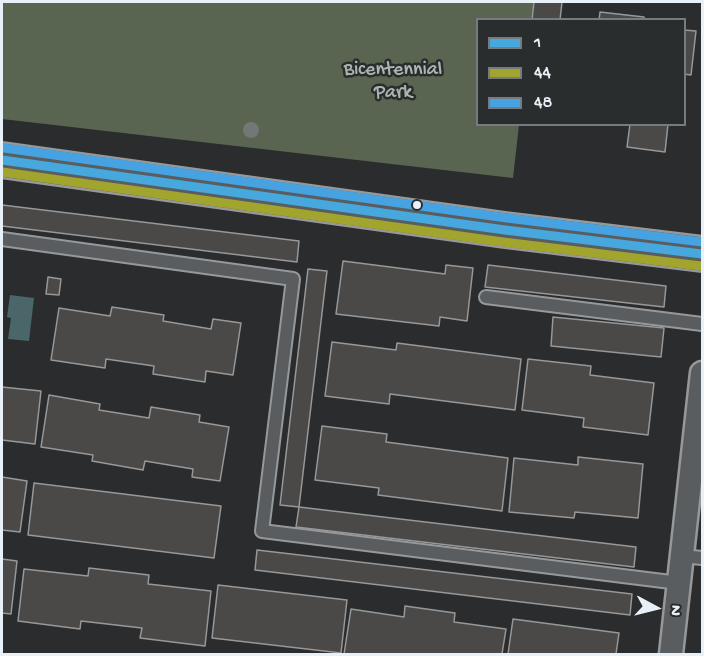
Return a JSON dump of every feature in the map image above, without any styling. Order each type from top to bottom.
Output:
[{"type":"street","points":[[2,160],[505,230],[702,254]]},
{"type":"street","points":[[671,654],[679,583],[692,557],[702,373]]},
{"type":"lane","points":[[2,240],[293,279],[262,531],[679,583]]},
{"type":"lane","points":[[486,297],[702,324]]},
{"type":"green space","name":"Bicentennial Park","points":[[2,2],[534,2],[532,18],[476,18],[476,126],[519,126],[513,178],[2,119]]},
{"type":"water","points":[[10,295],[34,298],[29,341],[8,339],[11,318],[7,317]]},
{"type":"building","points":[[534,2],[562,2],[560,18],[532,18]]},
{"type":"building","points":[[600,12],[644,17],[644,18],[599,18]]},
{"type":"building","points":[[686,30],[696,31],[691,75],[686,74]]},
{"type":"building","points":[[630,126],[668,126],[665,152],[627,147]]},
{"type":"building","points":[[2,205],[299,241],[297,262],[2,226]]},
{"type":"building","points":[[343,261],[445,274],[446,265],[473,268],[467,321],[440,317],[439,326],[336,314]]},
{"type":"building","points":[[488,265],[666,286],[664,307],[485,287]]},
{"type":"building","points":[[308,269],[327,271],[299,507],[280,505]]},
{"type":"building","points":[[48,277],[61,279],[59,295],[46,294]]},
{"type":"building","points":[[112,307],[164,315],[163,321],[211,329],[213,319],[241,323],[233,375],[206,371],[205,382],[153,374],[154,366],[106,359],[105,368],[51,360],[59,308],[110,316]]},
{"type":"building","points":[[553,317],[664,328],[661,357],[551,346]]},
{"type":"building","points":[[332,342],[396,350],[397,343],[521,359],[515,410],[390,394],[389,404],[325,396]]},
{"type":"building","points":[[528,359],[591,366],[590,375],[654,383],[648,435],[583,427],[584,418],[522,410]]},
{"type":"building","points":[[2,387],[41,391],[35,444],[2,440]]},
{"type":"building","points":[[49,395],[100,404],[99,410],[149,418],[151,407],[200,415],[199,422],[229,427],[220,481],[192,477],[193,469],[145,461],[143,470],[92,461],[93,455],[41,447]]},
{"type":"building","points":[[322,426],[387,434],[386,442],[508,458],[502,511],[378,495],[379,488],[315,480]]},
{"type":"building","points":[[578,457],[643,464],[638,518],[575,512],[574,518],[509,512],[514,458],[578,465]]},
{"type":"building","points":[[2,477],[27,481],[20,532],[2,530]]},
{"type":"building","points":[[34,483],[221,506],[214,558],[28,535]]},
{"type":"building","points":[[299,507],[636,547],[634,567],[296,527]]},
{"type":"building","points":[[257,550],[632,594],[630,615],[255,570]]},
{"type":"building","points":[[2,559],[17,561],[11,614],[2,613]]},
{"type":"building","points":[[89,568],[149,575],[148,584],[211,591],[205,646],[140,638],[142,628],[81,621],[80,629],[18,621],[24,569],[88,576]]},
{"type":"building","points":[[218,585],[347,600],[341,653],[212,638]]},
{"type":"building","points":[[405,606],[455,613],[454,622],[506,629],[502,654],[344,654],[351,609],[404,617]]},
{"type":"building","points":[[513,619],[619,633],[616,654],[508,654]]},
{"type":"transit line","name":"48","points":[[4,148],[507,218],[702,242]]},
{"type":"transit line","name":"1","points":[[2,160],[505,230],[702,254]]},
{"type":"transit line","name":"44","points":[[2,172],[503,242],[701,266]]}]
